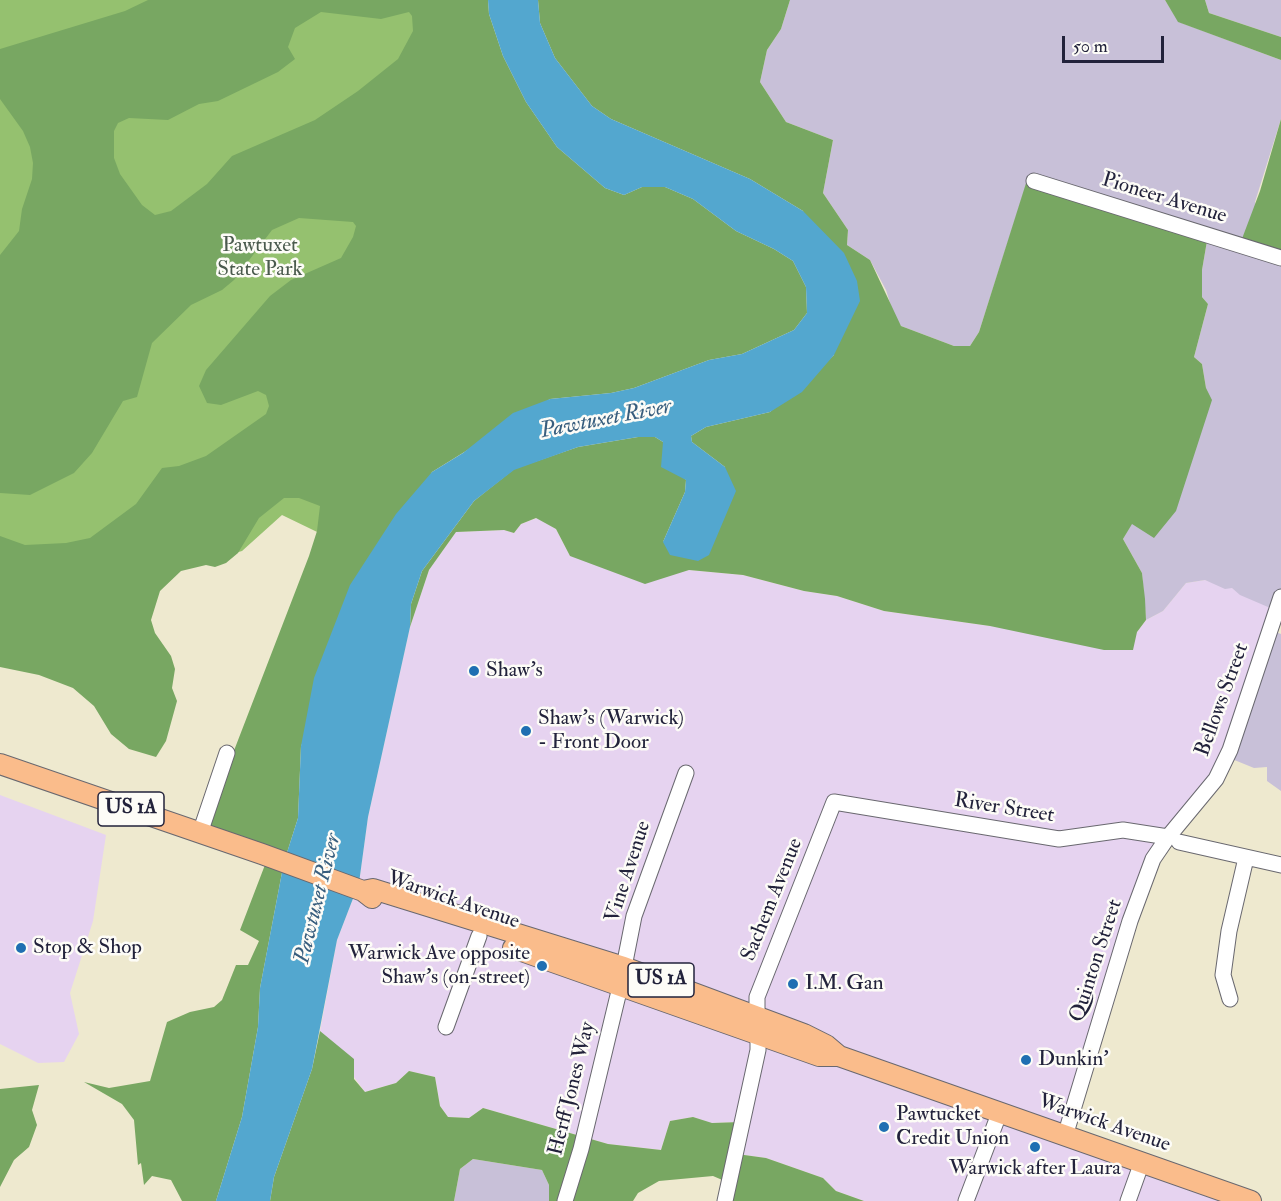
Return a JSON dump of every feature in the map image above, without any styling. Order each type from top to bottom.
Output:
[{"type":"main road","name":"US 1A","points":[[0,764],[360,890]]},
{"type":"main road","name":"Warwick Avenue","points":[[360,890],[373,889],[624,966],[758,1025]]},
{"type":"main road","name":"Warwick Avenue","points":[[360,890],[371,898],[620,987],[758,1025],[804,1034],[826,1044],[839,1056],[1251,1201]]},
{"type":"street","name":"Pioneer Avenue","points":[[1034,180],[1281,258]]},
{"type":"street","name":"Bellows Street","points":[[1173,840],[1216,778],[1230,750],[1281,597]]},
{"type":"street","points":[[200,833],[227,753]]},
{"type":"street","name":"Vine Avenue","points":[[620,987],[641,890],[686,772]]},
{"type":"street","name":"River Street","points":[[834,802],[1059,839],[1123,830],[1281,865]]},
{"type":"street","name":"Sachem Avenue","points":[[725,1201],[758,1050],[757,997],[834,802]]},
{"type":"street","name":"Quinton Street","points":[[1065,1136],[1130,921],[1154,859],[1173,840]]},
{"type":"street","points":[[1230,999],[1223,975],[1229,931],[1246,858]]},
{"type":"street","points":[[446,1027],[479,936]]},
{"type":"street","name":"Herff Jones Way","points":[[565,1201],[581,1149],[620,987]]},
{"type":"street","points":[[966,1201],[999,1114]]},
{"type":"street","points":[[1128,1201],[1142,1162]]},
{"type":"shaded area","points":[[790,0],[1165,0],[1179,22],[1281,60],[1281,119],[1255,202],[1281,257],[1281,599],[1275,610],[1240,595],[1232,588],[1225,589],[1205,580],[1186,583],[1163,611],[1146,620],[1142,573],[1123,539],[1206,388],[1202,364],[1194,357],[1208,304],[1202,297],[1202,270],[1208,235],[1028,179],[979,332],[970,346],[954,346],[901,326],[894,316],[886,290],[870,260],[847,245],[848,230],[823,193],[833,140],[786,122],[760,82],[767,50],[781,29]]},
{"type":"shaded area","points":[[1205,0],[1281,0],[1281,37],[1209,13]]},
{"type":"shaded area","points":[[537,518],[556,529],[570,556],[668,575],[689,570],[743,575],[804,591],[837,596],[884,611],[990,626],[1137,632],[1146,620],[1163,611],[1186,583],[1205,580],[1232,588],[1275,610],[1227,757],[1160,835],[1064,1130],[1254,1201],[864,1201],[836,1191],[823,1178],[766,1158],[737,1154],[740,1122],[711,1123],[693,1117],[670,1121],[661,1150],[608,1144],[483,1108],[469,1118],[448,1117],[440,1106],[435,1077],[409,1071],[396,1083],[365,1092],[320,1031],[337,940],[359,883],[368,817],[410,627],[429,570],[456,532],[504,530],[514,533],[521,524]]},
{"type":"shaded area","points":[[1270,630],[1281,634],[1281,791],[1267,781],[1267,767],[1254,768],[1227,757]]},
{"type":"shaded area","points":[[0,795],[106,835],[93,921],[70,993],[79,1034],[64,1062],[38,1063],[0,1044]]},
{"type":"shaded area","points":[[473,1159],[542,1170],[549,1185],[549,1201],[454,1201],[460,1169]]},
{"type":"green space","name":"Pawtuxet State Park","points":[[0,0],[466,0],[373,559],[282,515],[242,551],[168,573],[0,655]]},
{"type":"green space","name":"Pawtuxet State Park","points":[[148,0],[488,0],[489,14],[503,56],[526,102],[557,147],[605,188],[624,195],[642,187],[665,187],[693,199],[736,231],[793,261],[806,287],[807,313],[794,330],[742,354],[709,360],[634,388],[611,393],[550,399],[432,472],[301,746],[298,818],[284,862],[260,988],[258,1027],[242,1117],[216,1201],[182,1201],[171,1180],[152,1176],[144,1185],[141,1163],[138,1165],[134,1120],[122,1104],[84,1082],[109,1088],[150,1081],[167,1022],[190,1012],[214,1007],[222,1000],[236,965],[248,965],[259,941],[240,930],[268,857],[203,831],[309,556],[317,531],[320,506],[299,498],[284,498],[259,518],[238,553],[226,563],[215,567],[206,565],[181,571],[160,591],[151,620],[155,633],[171,656],[175,669],[172,688],[177,701],[166,741],[156,757],[129,749],[111,734],[94,706],[73,688],[39,675],[0,667],[0,536],[25,545],[66,543],[90,538],[136,504],[162,468],[179,466],[206,456],[266,414],[269,406],[266,395],[258,391],[221,405],[207,403],[199,386],[206,370],[270,296],[291,280],[341,258],[353,237],[356,226],[353,222],[299,218],[272,230],[234,280],[222,290],[191,305],[152,343],[137,397],[123,401],[92,453],[74,473],[30,495],[0,493],[0,255],[19,231],[22,209],[32,179],[33,163],[30,147],[23,131],[0,99],[0,49],[125,11]],"holes":[[[321,12],[381,19],[409,12],[412,16],[413,31],[398,59],[358,91],[315,120],[232,156],[207,184],[171,211],[155,215],[142,205],[120,174],[114,158],[114,131],[118,123],[129,118],[168,120],[199,104],[218,101],[278,72],[295,59],[288,47],[295,28]]]},
{"type":"green space","points":[[538,0],[790,0],[781,29],[767,50],[760,82],[786,122],[833,140],[823,193],[848,230],[847,245],[870,260],[901,326],[954,346],[970,346],[979,332],[1027,180],[1208,235],[1202,270],[1202,297],[1208,304],[1194,357],[1202,364],[1206,388],[1212,400],[1176,511],[1154,538],[1132,524],[1123,539],[1142,573],[1145,599],[1146,620],[1137,632],[1133,650],[1104,650],[990,626],[884,611],[837,596],[804,591],[743,575],[689,570],[645,584],[570,556],[556,529],[536,518],[521,524],[514,533],[504,530],[456,532],[429,570],[410,627],[411,604],[422,571],[474,501],[514,469],[578,447],[638,437],[655,437],[663,442],[686,480],[685,492],[663,542],[725,467],[692,442],[691,436],[706,427],[770,412],[834,355],[803,211],[750,179],[611,119],[592,106],[555,58],[540,23]]},
{"type":"green space","points":[[1165,0],[1205,0],[1209,13],[1281,37],[1281,60],[1178,22]]},
{"type":"green space","points":[[1281,119],[1281,257],[1240,244],[1260,191]]},
{"type":"green space","points":[[320,1031],[354,1059],[354,1079],[365,1092],[396,1083],[409,1071],[435,1077],[440,1106],[448,1117],[469,1118],[483,1108],[608,1144],[661,1150],[670,1121],[693,1117],[712,1123],[741,1122],[737,1154],[766,1158],[823,1178],[836,1191],[864,1201],[724,1201],[727,1182],[713,1176],[659,1181],[638,1193],[633,1201],[549,1201],[549,1185],[542,1170],[473,1159],[460,1169],[454,1201],[270,1201],[274,1177],[312,1069]]},
{"type":"green space","points":[[39,1085],[32,1110],[37,1125],[29,1147],[14,1160],[0,1187],[0,1089]]},
{"type":"water","name":"Pawtuxet River","points":[[488,0],[538,0],[540,23],[555,58],[592,106],[611,119],[750,179],[803,211],[844,253],[857,281],[860,301],[834,355],[802,392],[770,412],[706,427],[691,436],[692,442],[725,467],[736,491],[709,555],[698,561],[670,555],[663,542],[685,492],[686,480],[661,467],[663,442],[655,437],[638,437],[578,447],[514,470],[474,501],[422,571],[411,604],[410,627],[368,817],[359,883],[337,940],[312,1069],[274,1177],[270,1201],[216,1201],[242,1117],[258,1027],[260,988],[284,862],[298,818],[301,746],[314,678],[350,585],[396,514],[432,472],[463,453],[513,413],[550,399],[611,393],[634,388],[709,360],[742,354],[794,330],[807,313],[806,287],[793,261],[736,231],[693,199],[665,187],[642,187],[624,195],[605,188],[557,147],[526,102],[503,56],[489,14]]},
{"type":"place","name":"Shaw's","points":[[474,671]]},
{"type":"place","name":"Shaw's (Warwick) - Front Door","points":[[526,731]]},
{"type":"place","name":"Stop & Shop","points":[[21,948]]},
{"type":"place","name":"Warwick Ave opposite Shaw's (on-street)","points":[[542,966]]},
{"type":"place","name":"I.M. Gan","points":[[793,984]]},
{"type":"place","name":"Dunkin'","points":[[1026,1060]]},
{"type":"place","name":"Pawtucket Credit Union","points":[[884,1127]]},
{"type":"place","name":"Warwick after Laura","points":[[1035,1147]]}]
